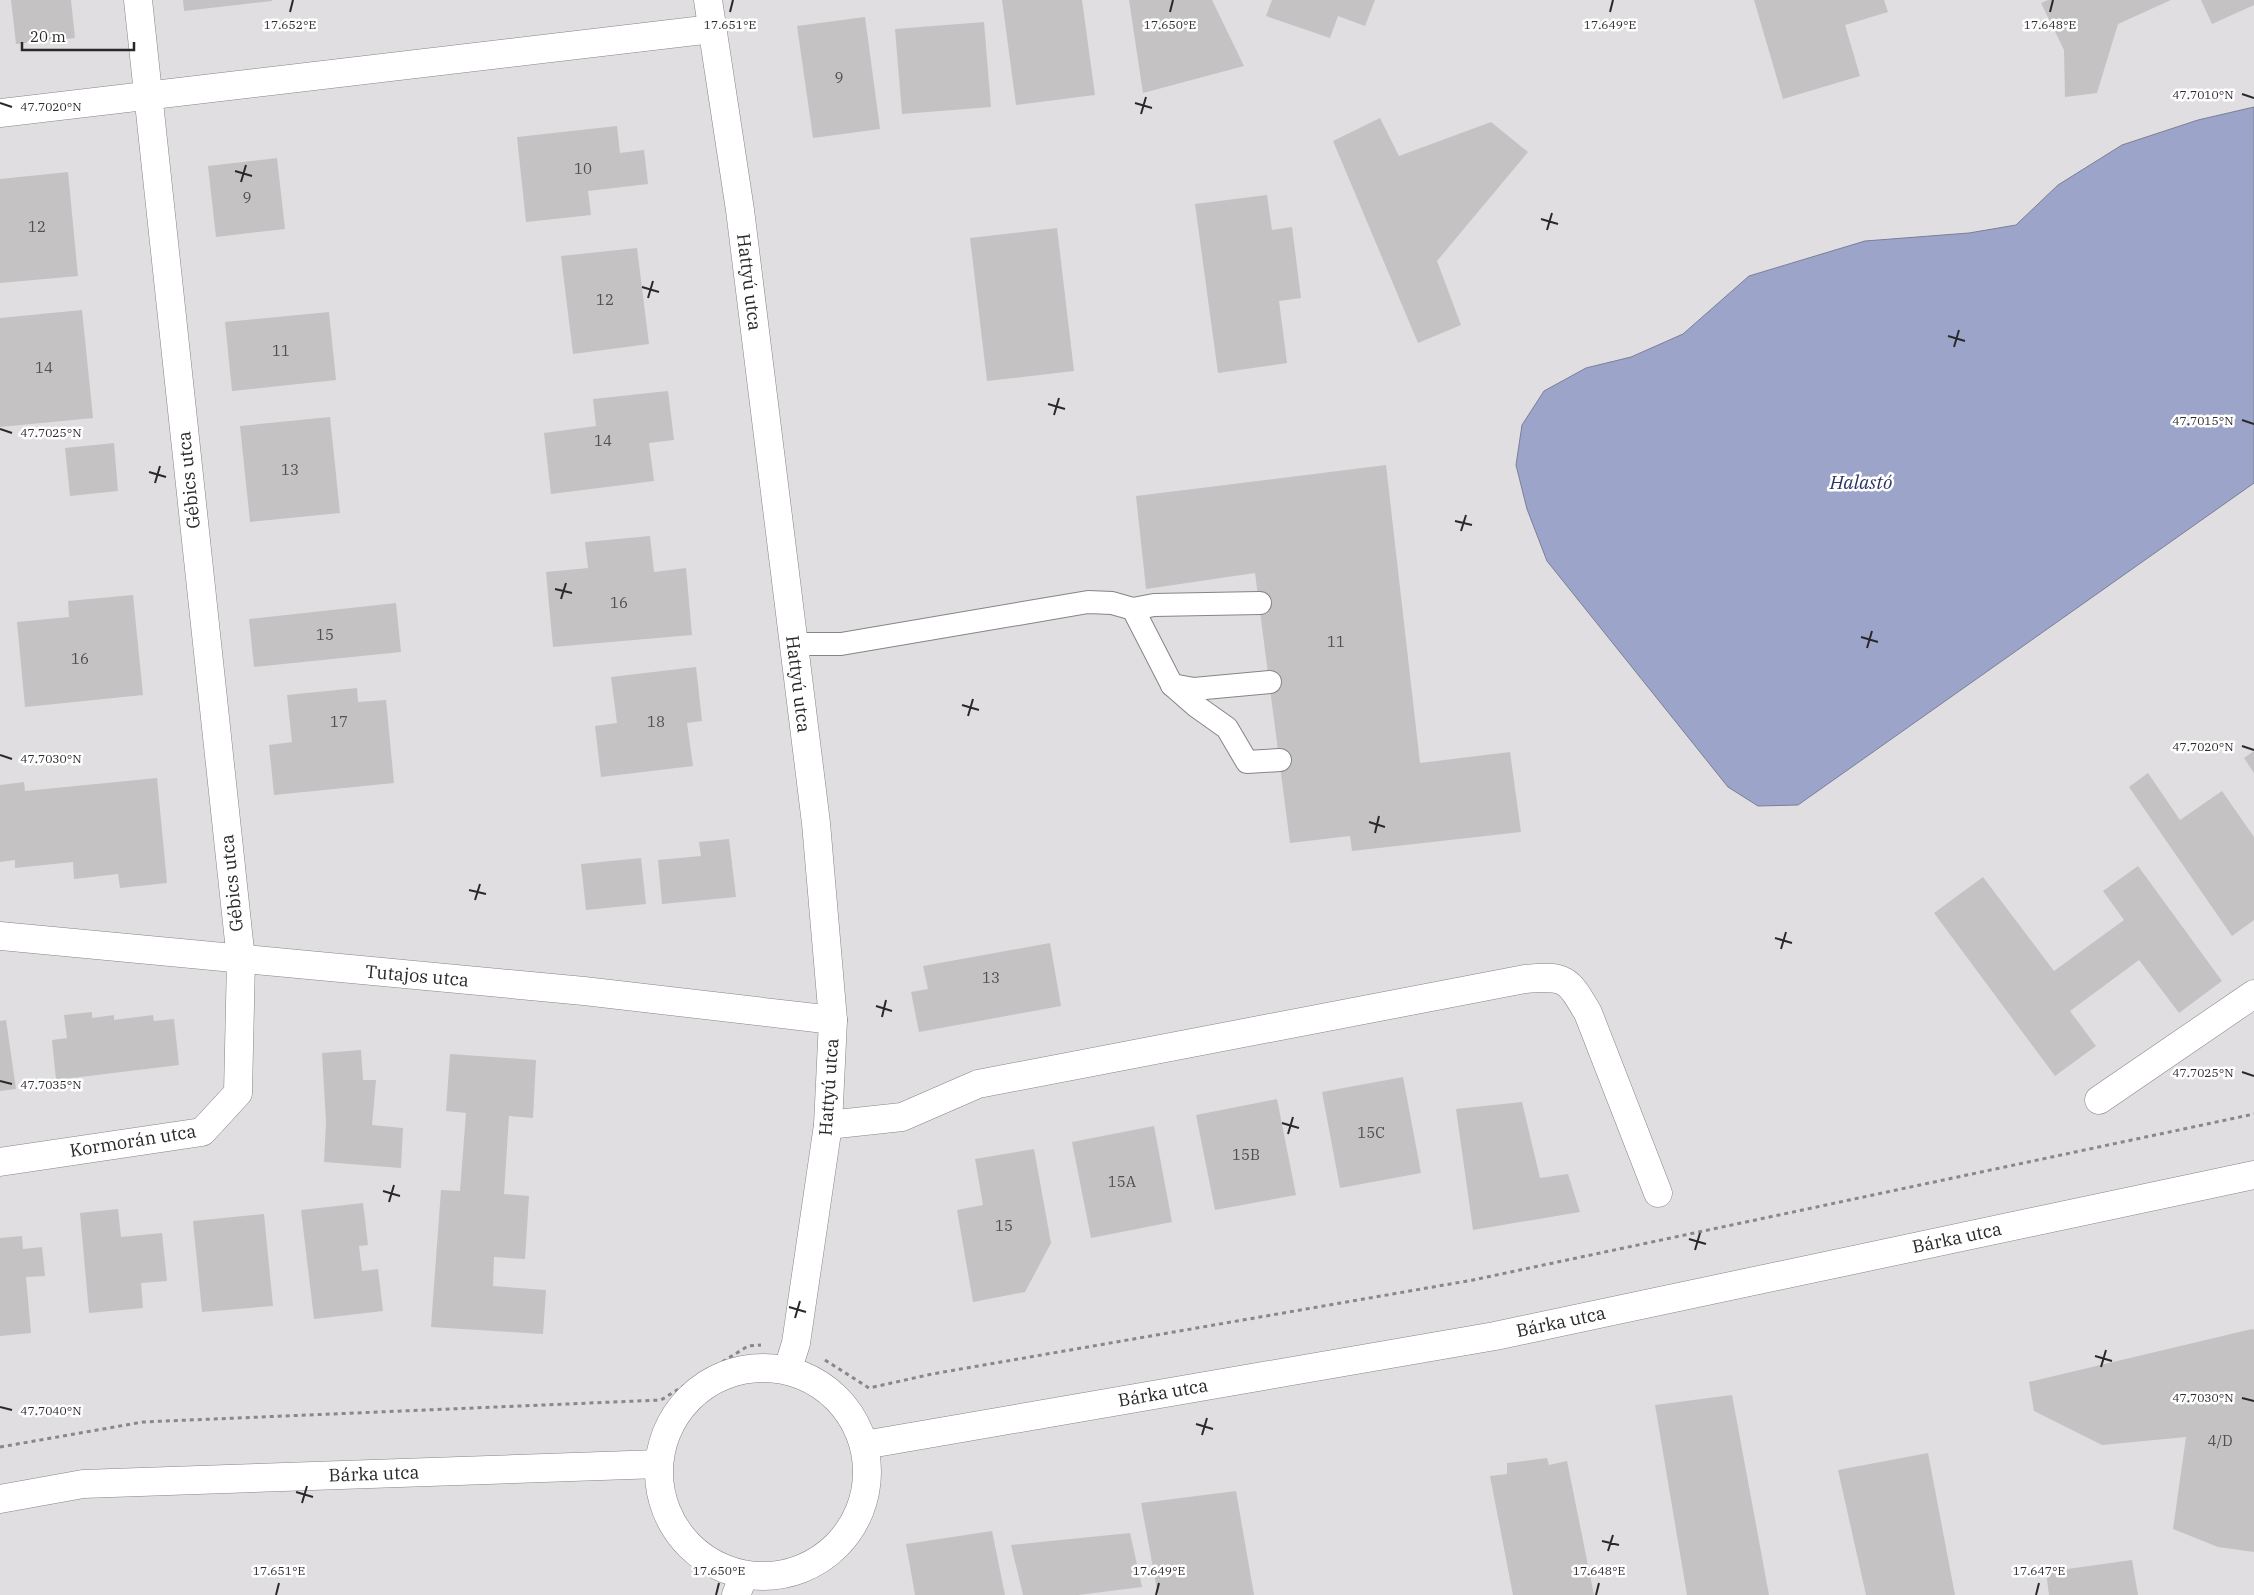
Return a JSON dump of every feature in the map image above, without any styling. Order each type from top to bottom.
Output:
[{"type":"street","name":"Gébics utca","points":[[138,0],[241,960]]},
{"type":"street","name":"Hattyú utca","points":[[708,0],[740,210],[816,823],[833,1020],[828,1125],[796,1343],[788,1369]]},
{"type":"street","points":[[0,113],[712,29]]},
{"type":"street","name":"Tutajos utca","points":[[0,936],[584,991],[833,1020]]},
{"type":"street","name":"Kormorán utca","points":[[0,1162],[202,1132],[238,1092],[241,960]]},
{"type":"street","points":[[828,1125],[902,1118],[978,1084],[1525,979],[1551,976],[1572,986],[1588,1013],[1658,1193]]},
{"type":"street","points":[[2099,1100],[2254,994]]},
{"type":"street","name":"Bárka utca","points":[[864,1446],[1495,1336],[2254,1175]]},
{"type":"street","points":[[788,1369],[829,1391],[851,1416],[864,1446],[867,1477],[861,1508],[846,1536],[822,1558],[793,1572],[762,1576],[740,1585],[700,1555],[676,1530],[662,1498],[659,1464],[666,1432],[683,1405],[708,1384],[737,1371],[788,1369]]},
{"type":"street","name":"Bárka utca","points":[[0,1499],[84,1484],[659,1464]]},
{"type":"lane","points":[[793,644],[841,644],[1088,602],[1112,603],[1133,609],[1154,605],[1260,603]]},
{"type":"lane","points":[[1133,609],[1172,685],[1196,706],[1227,728],[1246,762],[1280,760]]},
{"type":"lane","points":[[1172,685],[1194,689],[1270,682]]},
{"type":"path","points":[[869,1388],[932,1374],[1473,1280],[2254,1114]]},
{"type":"path","points":[[0,1447],[143,1422],[661,1400],[700,1378]]},
{"type":"water","name":"Halastó","points":[[2254,107],[2254,483],[1798,805],[1758,806],[1728,787],[1547,561],[1527,509],[1516,465],[1522,425],[1544,391],[1586,368],[1631,357],[1683,334],[1749,276],[1865,241],[1969,233],[2016,225],[2058,185],[2122,145],[2198,120]]},
{"type":"building","points":[[11,0],[71,0],[75,38],[16,44]]},
{"type":"building","points":[[183,0],[272,0],[272,1],[184,11]]},
{"type":"building","points":[[1002,0],[1082,0],[1095,95],[1016,105]]},
{"type":"building","points":[[1129,0],[1212,0],[1244,66],[1143,93]]},
{"type":"building","points":[[1272,0],[1375,0],[1365,26],[1338,16],[1330,38],[1266,16]]},
{"type":"building","points":[[1754,0],[1884,0],[1888,12],[1845,25],[1860,76],[1783,99]]},
{"type":"building","points":[[2048,0],[2171,0],[2118,24],[2097,93],[2065,97],[2064,50],[2041,3]]},
{"type":"building","points":[[2201,0],[2254,0],[2254,5],[2212,24]]},
{"type":"building","points":[[865,17],[880,129],[813,138],[797,26]]},
{"type":"building","points":[[984,22],[991,107],[902,114],[895,29]]},
{"type":"building","points":[[1380,118],[1399,156],[1491,122],[1528,152],[1437,261],[1461,325],[1418,343],[1333,141]]},
{"type":"building","points":[[617,126],[620,153],[644,150],[648,184],[588,191],[591,215],[526,222],[517,137]]},
{"type":"building","points":[[277,158],[285,229],[216,237],[208,166]]},
{"type":"building","points":[[68,172],[78,276],[0,283],[0,179]]},
{"type":"building","points":[[1267,195],[1272,230],[1292,227],[1301,298],[1279,301],[1287,363],[1218,373],[1195,204]]},
{"type":"building","points":[[1057,228],[1074,371],[987,381],[970,238]]},
{"type":"building","points":[[637,248],[649,344],[573,354],[561,256]]},
{"type":"building","points":[[82,310],[93,418],[0,427],[0,318]]},
{"type":"building","points":[[329,312],[336,380],[232,391],[225,322]]},
{"type":"building","points":[[668,391],[674,440],[649,443],[654,481],[551,494],[544,433],[596,426],[593,399]]},
{"type":"building","points":[[330,417],[340,513],[250,522],[240,426]]},
{"type":"building","points":[[114,443],[118,491],[70,496],[65,448]]},
{"type":"building","points":[[1386,465],[1420,763],[1510,752],[1521,832],[1352,851],[1350,836],[1290,843],[1255,573],[1146,589],[1136,496]]},
{"type":"building","points":[[650,536],[654,572],[686,568],[692,635],[553,647],[546,572],[588,568],[585,542]]},
{"type":"building","points":[[133,595],[143,695],[25,707],[17,622],[69,617],[68,601]]},
{"type":"building","points":[[396,603],[401,652],[254,667],[249,619]]},
{"type":"building","points":[[696,667],[702,721],[687,723],[693,766],[601,777],[595,726],[617,723],[611,677]]},
{"type":"building","points":[[357,688],[358,702],[386,700],[394,783],[274,795],[269,745],[292,742],[287,695]]},
{"type":"building","points":[[2254,751],[2254,773],[2244,758]]},
{"type":"building","points":[[2148,773],[2180,820],[2222,791],[2254,837],[2254,920],[2232,936],[2129,787]]},
{"type":"building","points":[[157,778],[167,883],[120,888],[118,874],[74,879],[73,862],[15,868],[15,860],[0,862],[0,785],[24,782],[25,791]]},
{"type":"building","points":[[729,839],[736,897],[662,904],[658,860],[701,856],[699,842]]},
{"type":"building","points":[[641,858],[646,904],[586,910],[581,864]]},
{"type":"building","points":[[2138,866],[2222,981],[2179,1013],[2139,960],[2070,1011],[2096,1046],[2055,1076],[1934,913],[1983,877],[2054,971],[2124,920],[2103,891]]},
{"type":"building","points":[[1050,943],[1061,1006],[919,1032],[911,992],[928,989],[923,966]]},
{"type":"building","points":[[92,1012],[92,1018],[114,1015],[114,1020],[153,1015],[154,1021],[174,1019],[179,1065],[56,1080],[52,1040],[67,1038],[64,1015]]},
{"type":"building","points":[[6,1020],[16,1089],[0,1091],[0,1021]]},
{"type":"building","points":[[361,1050],[363,1080],[376,1080],[372,1125],[403,1128],[401,1168],[324,1162],[326,1122],[322,1053]]},
{"type":"building","points":[[450,1054],[536,1060],[533,1118],[509,1116],[504,1194],[529,1196],[525,1259],[494,1257],[493,1286],[546,1290],[543,1334],[431,1327],[441,1190],[460,1191],[466,1113],[446,1111]]},
{"type":"building","points":[[1403,1077],[1421,1173],[1340,1188],[1322,1092]]},
{"type":"building","points":[[1277,1099],[1296,1195],[1215,1210],[1196,1115]]},
{"type":"building","points":[[1522,1102],[1540,1178],[1568,1174],[1580,1212],[1473,1230],[1456,1109]]},
{"type":"building","points":[[1154,1126],[1172,1222],[1091,1238],[1072,1142]]},
{"type":"building","points":[[1034,1149],[1051,1243],[1025,1292],[973,1302],[957,1210],[983,1205],[975,1159]]},
{"type":"building","points":[[363,1203],[368,1245],[359,1246],[362,1271],[378,1269],[383,1311],[314,1319],[301,1210]]},
{"type":"building","points":[[118,1209],[121,1237],[162,1233],[167,1281],[141,1283],[143,1308],[89,1313],[80,1213]]},
{"type":"building","points":[[264,1214],[273,1306],[202,1312],[193,1221]]},
{"type":"building","points":[[22,1236],[23,1249],[42,1247],[45,1276],[26,1277],[31,1333],[0,1336],[0,1238]]},
{"type":"building","points":[[2254,1330],[2254,1552],[2218,1547],[2173,1529],[2186,1437],[2102,1445],[2034,1411],[2029,1382]]},
{"type":"building","points":[[1732,1395],[1769,1595],[1687,1595],[1655,1405]]},
{"type":"building","points":[[1928,1453],[1955,1595],[1866,1595],[1838,1470]]},
{"type":"building","points":[[1547,1458],[1549,1465],[1567,1461],[1594,1595],[1513,1595],[1490,1476],[1507,1474],[1507,1463]]},
{"type":"building","points":[[1236,1491],[1254,1595],[1158,1595],[1141,1503]]},
{"type":"building","points":[[992,1531],[1005,1595],[915,1595],[906,1544]]},
{"type":"building","points":[[1130,1533],[1142,1587],[1078,1595],[1023,1595],[1011,1545]]},
{"type":"building","points":[[2132,1560],[2138,1595],[2049,1595],[2046,1572]]}]
